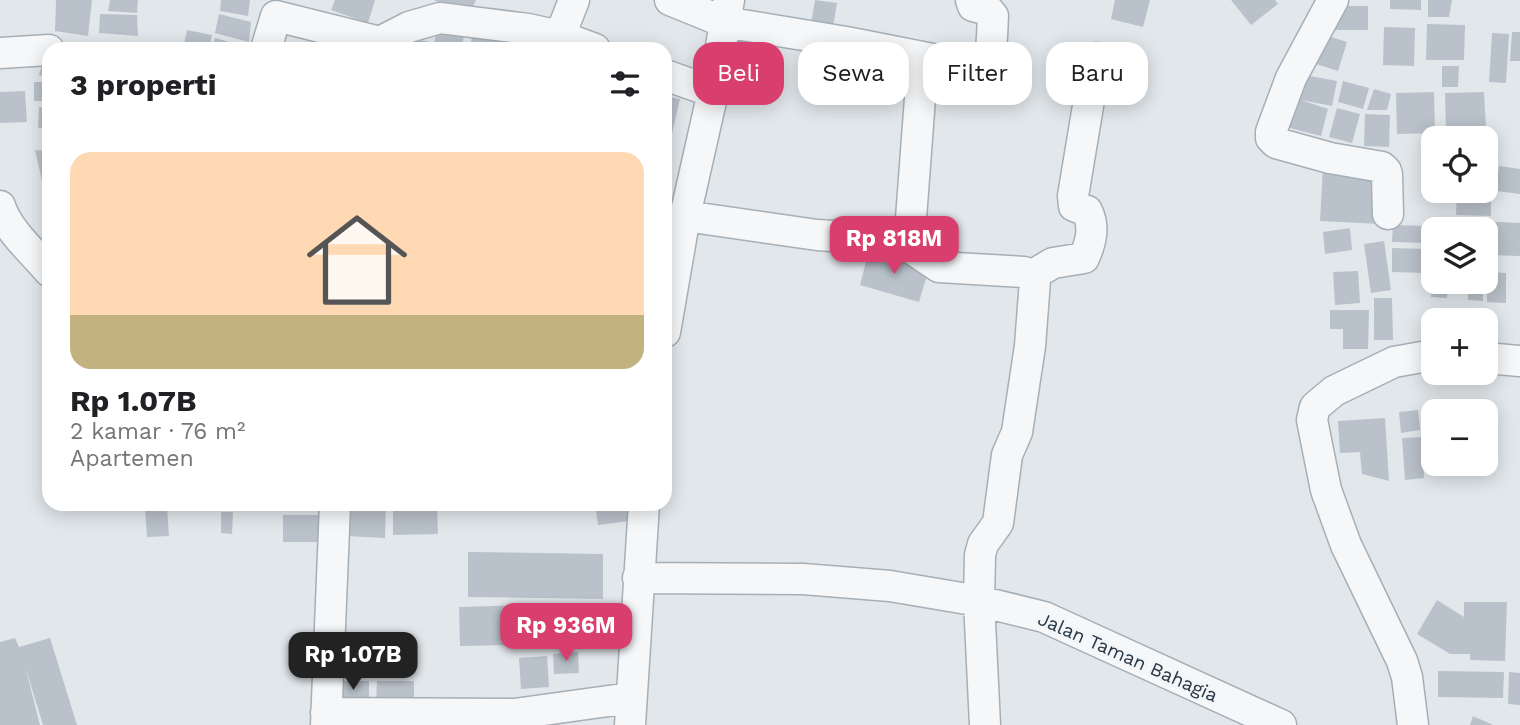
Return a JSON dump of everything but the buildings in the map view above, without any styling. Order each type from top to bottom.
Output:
[{"type":"street","points":[[560,36],[574,0]]},
{"type":"street","points":[[670,0],[923,58],[916,121],[909,245]]},
{"type":"street","points":[[971,0],[973,6],[988,10],[993,16],[990,42]]},
{"type":"street","points":[[1333,0],[1291,78],[1271,138],[1276,143],[1330,158],[1382,167],[1387,175],[1388,214]]},
{"type":"street","points":[[722,42],[727,11]]},
{"type":"street","points":[[268,42],[275,16],[369,42]]},
{"type":"street","points":[[385,42],[409,27],[440,18],[528,29],[576,42]]},
{"type":"street","points":[[0,53],[42,50]]},
{"type":"street","points":[[672,77],[693,85]]},
{"type":"street","points":[[672,291],[685,216],[710,105]]},
{"type":"street","points":[[1031,276],[1053,262],[1084,258],[1092,234],[1091,219],[1087,211],[1074,206],[1073,196],[1088,105]]},
{"type":"street","points":[[0,206],[2,214],[42,263]]},
{"type":"street","points":[[685,216],[817,235],[900,240],[939,267],[1024,272],[1031,276],[1036,285],[1024,393],[1017,432],[1007,455],[998,523],[983,544],[981,555],[979,601],[985,725]]},
{"type":"street","points":[[1413,725],[1407,677],[1346,545],[1326,491],[1312,420],[1315,407],[1334,391],[1394,362],[1421,357]]},
{"type":"street","points":[[1498,359],[1520,361]]},
{"type":"street","points":[[335,511],[326,719],[630,712],[643,511]]},
{"type":"street","name":"Jalan Taman Bahagia","points":[[638,578],[803,579],[890,586],[979,601],[1044,617],[1281,725]]}]
